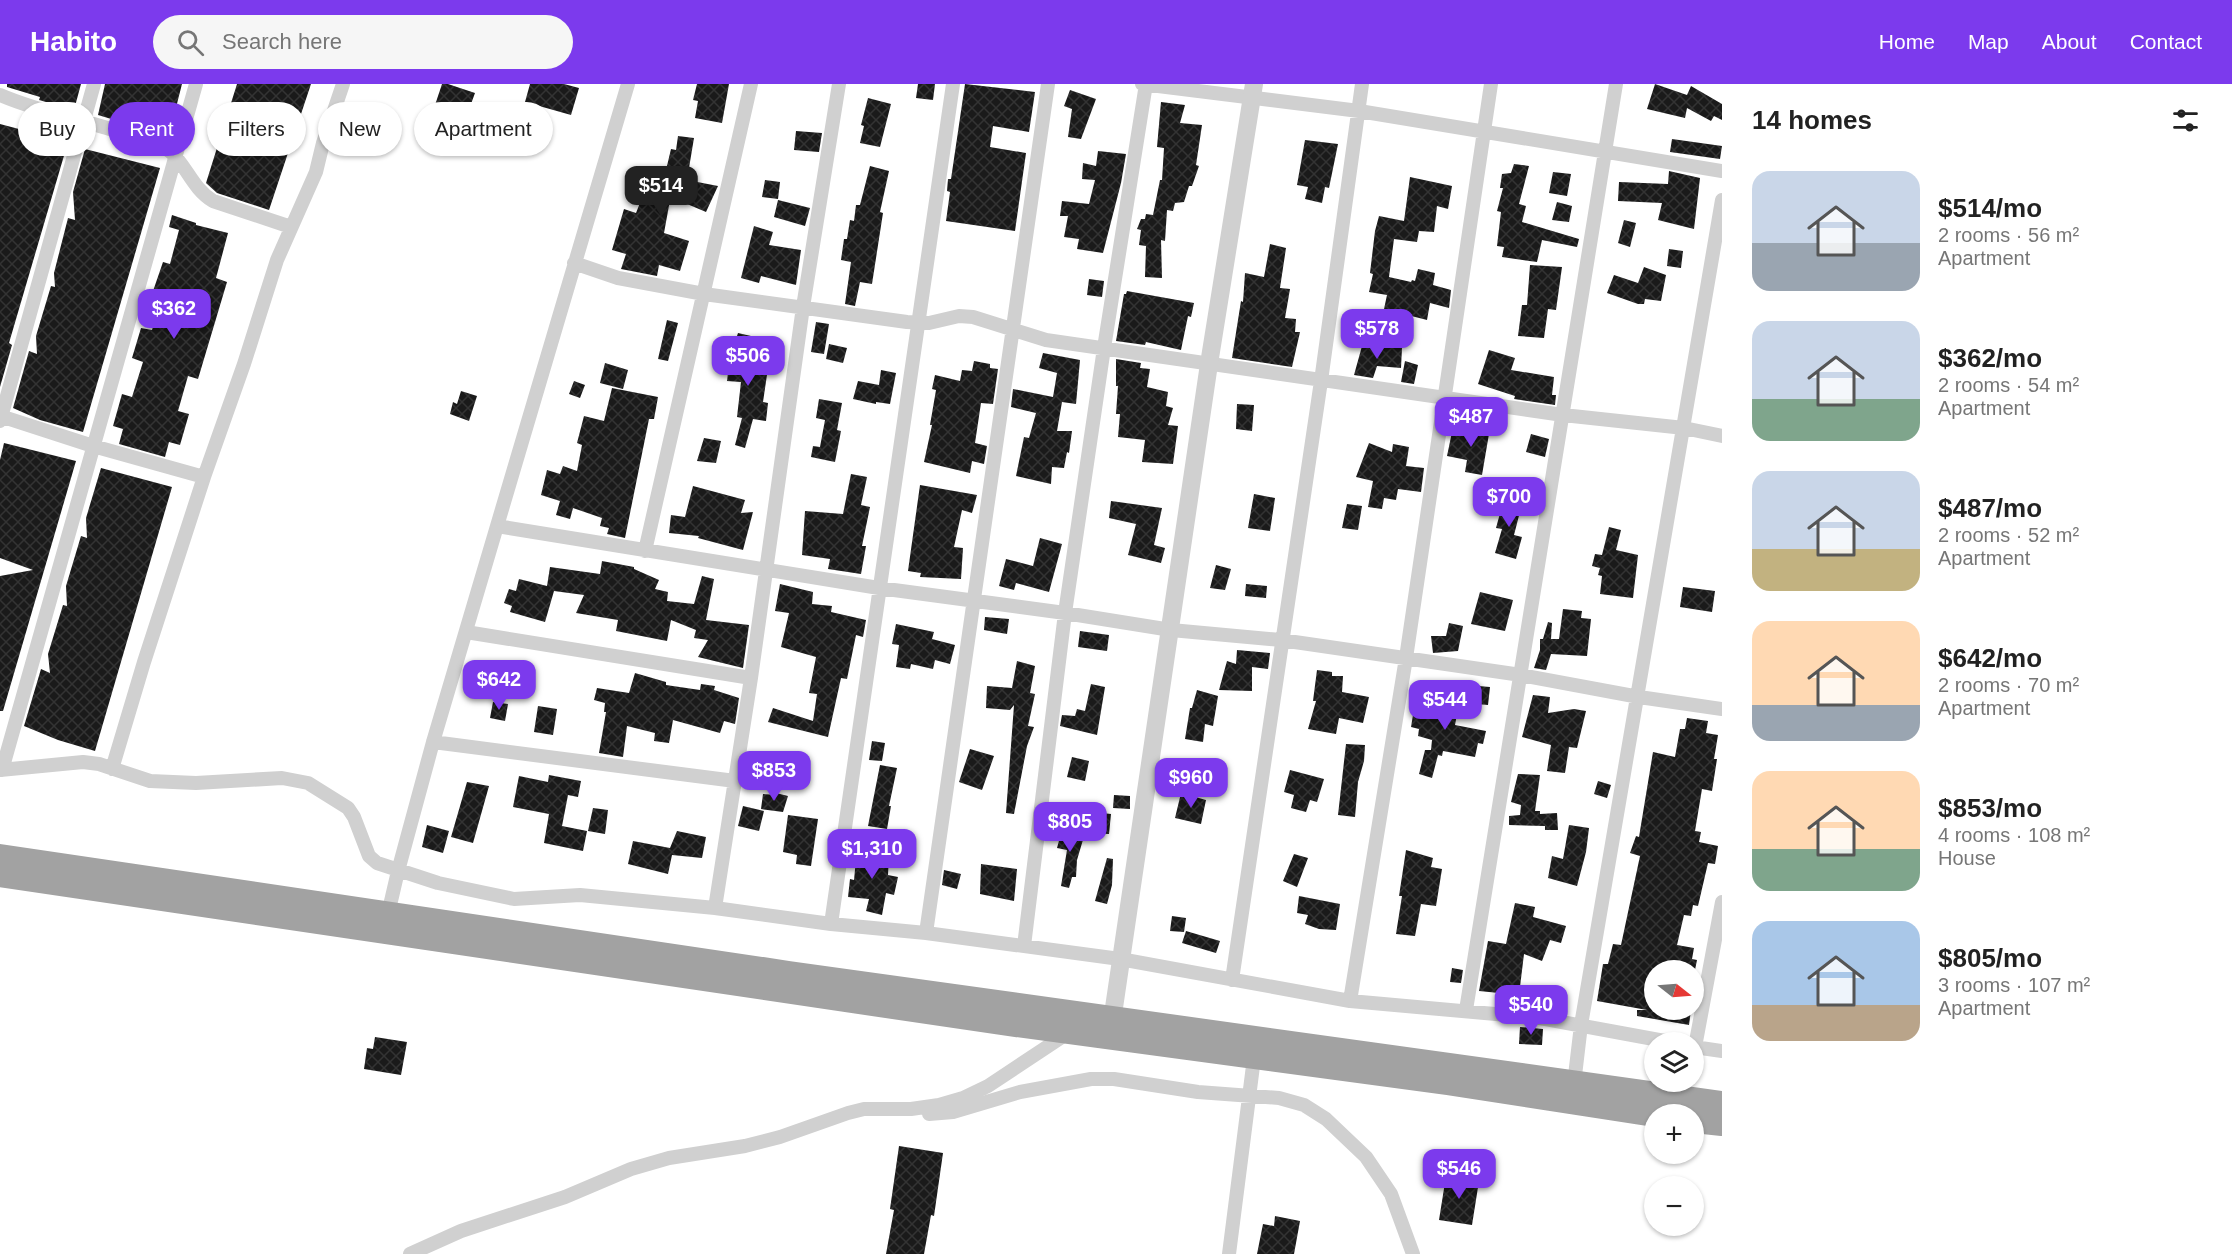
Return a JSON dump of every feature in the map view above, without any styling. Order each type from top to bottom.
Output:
[{"type":"highway","points":[[0,856],[388,914],[1111,1028],[1722,1103]]},
{"type":"highway","points":[[0,875],[1070,1032],[1111,1028],[1254,1058],[1448,1083],[1644,1113]]},
{"type":"highway","points":[[1704,1122],[1722,1124]]},
{"type":"street","points":[[89,102],[94,84]]},
{"type":"street","points":[[191,102],[196,84]]},
{"type":"street","points":[[112,768],[204,477],[244,364],[277,260],[316,172],[343,84]]},
{"type":"street","points":[[388,914],[433,742],[628,84]]},
{"type":"street","points":[[645,551],[752,84]]},
{"type":"street","points":[[715,908],[803,307],[839,84]]},
{"type":"street","points":[[831,924],[879,588],[920,324],[953,84]]},
{"type":"street","points":[[926,933],[1048,84]]},
{"type":"street","points":[[1024,946],[1065,613],[1145,84],[1253,91],[1605,153],[1722,171]]},
{"type":"street","points":[[1232,980],[1321,381],[1362,84]]},
{"type":"street","points":[[1350,1001],[1406,658],[1491,84]]},
{"type":"street","points":[[1466,1010],[1616,84]]},
{"type":"street","points":[[1111,1028],[1209,364],[1253,91]]},
{"type":"street","points":[[0,95],[18,102]]},
{"type":"street","points":[[74,156],[0,418],[204,477]]},
{"type":"street","points":[[174,156],[1,770],[83,762],[112,768],[150,781],[196,783],[282,778],[308,783],[348,808],[354,817],[369,856],[377,863],[438,883],[514,899],[580,895],[715,908],[831,924],[926,933],[1120,959],[1350,1001],[1540,1018],[1644,1037]]},
{"type":"street","points":[[176,156],[202,194],[213,201],[291,226]]},
{"type":"street","points":[[1574,1084],[1581,1025],[1639,697],[1722,200]]},
{"type":"street","points":[[574,263],[618,278],[704,294],[920,324],[959,316],[973,317],[1046,340],[1563,415],[1684,428],[1722,436]]},
{"type":"street","points":[[497,526],[879,588],[1171,630],[1281,640],[1521,675],[1639,697],[1722,709]]},
{"type":"street","points":[[466,632],[750,678]]},
{"type":"street","points":[[433,742],[735,781]]},
{"type":"street","points":[[1697,1032],[1722,902]]},
{"type":"street","points":[[410,1254],[460,1231],[565,1197],[631,1168],[669,1158],[746,1146],[864,1109],[910,1109],[939,1105],[963,1098],[988,1086],[1070,1032]]},
{"type":"street","points":[[1704,1049],[1722,1052]]},
{"type":"street","points":[[1229,1254],[1251,1096],[1254,1058]]},
{"type":"street","points":[[910,1109],[928,1114],[953,1112],[1020,1092],[1091,1079],[1114,1079],[1198,1092],[1279,1098],[1304,1105],[1326,1119],[1366,1157],[1391,1194],[1413,1254]]},
{"type":"building","points":[[7,84],[81,84],[76,102],[46,102],[39,100],[40,97],[7,87]]},
{"type":"building","points":[[105,84],[182,84],[177,102],[108,102],[108,118],[98,115]]},
{"type":"building","points":[[237,84],[311,84],[305,102],[231,102]]},
{"type":"building","points":[[442,84],[475,93],[472,102],[436,102]]},
{"type":"building","points":[[530,84],[564,84],[579,88],[571,115],[553,110],[553,102],[525,102]]},
{"type":"building","points":[[697,84],[729,84],[722,123],[695,118],[698,101],[693,100]]},
{"type":"building","points":[[918,84],[935,84],[933,100],[916,98]]},
{"type":"building","points":[[965,84],[1035,92],[1029,132],[993,126],[990,147],[1026,153],[1015,231],[946,221],[950,192],[947,191],[948,179],[951,179]]},
{"type":"building","points":[[1655,84],[1687,95],[1691,86],[1722,104],[1722,120],[1714,116],[1711,121],[1687,108],[1685,118],[1647,109]]},
{"type":"building","points":[[1070,90],[1096,99],[1081,139],[1068,137],[1072,109],[1064,106]]},
{"type":"building","points":[[868,98],[891,104],[880,147],[860,143],[864,126],[861,125]]},
{"type":"building","points":[[1161,102],[1185,105],[1180,123],[1202,125],[1196,165],[1199,166],[1192,186],[1189,186],[1184,202],[1175,203],[1173,211],[1167,210],[1165,241],[1161,240],[1162,278],[1145,277],[1146,246],[1139,245],[1141,230],[1137,229],[1146,214],[1153,215],[1160,180],[1162,180],[1164,148],[1157,147]]},
{"type":"building","points":[[0,124],[18,129],[18,156],[64,156],[9,343],[12,345],[0,387]]},
{"type":"building","points":[[796,131],[822,133],[819,152],[794,150]]},
{"type":"building","points":[[678,136],[694,138],[687,180],[718,186],[706,212],[680,201],[679,204],[670,200],[664,233],[689,241],[680,271],[659,265],[657,276],[621,269],[626,254],[612,250],[624,209],[636,213],[647,185],[661,191],[671,149],[676,150]]},
{"type":"building","points":[[1672,139],[1722,146],[1720,159],[1670,152]]},
{"type":"building","points":[[1305,140],[1338,144],[1329,188],[1325,187],[1322,203],[1305,199],[1308,187],[1297,185]]},
{"type":"building","points":[[1098,151],[1126,154],[1103,253],[1077,249],[1079,239],[1064,237],[1068,216],[1060,216],[1062,201],[1089,204],[1095,180],[1082,179],[1083,163],[1096,166]]},
{"type":"building","points":[[96,152],[160,168],[83,432],[40,420],[13,408],[29,351],[37,354],[36,336],[51,286],[55,287],[54,273],[68,218],[75,220],[73,192],[83,156],[96,156]]},
{"type":"building","points":[[214,156],[287,156],[269,210],[217,193],[206,183]]},
{"type":"building","points":[[1514,164],[1529,166],[1519,204],[1526,206],[1522,222],[1579,239],[1577,247],[1542,240],[1537,262],[1502,257],[1504,247],[1497,246],[1501,212],[1497,211],[1503,188],[1500,188],[1502,174],[1511,173]]},
{"type":"building","points":[[870,166],[889,171],[880,212],[883,213],[872,284],[860,282],[855,306],[845,304],[851,262],[841,260],[844,239],[847,239],[850,220],[854,221],[856,205],[860,205]]},
{"type":"building","points":[[1669,171],[1700,178],[1694,229],[1658,220],[1662,203],[1618,201],[1619,182],[1668,184]]},
{"type":"building","points":[[1553,172],[1571,174],[1567,196],[1549,193]]},
{"type":"building","points":[[1410,177],[1452,186],[1448,209],[1437,206],[1434,232],[1419,231],[1417,242],[1394,239],[1389,277],[1415,281],[1418,269],[1435,273],[1433,285],[1451,290],[1449,308],[1430,303],[1427,320],[1384,309],[1387,295],[1369,292],[1373,274],[1370,273],[1375,231],[1379,216],[1404,221]]},
{"type":"building","points":[[765,180],[780,182],[778,199],[762,197]]},
{"type":"building","points":[[778,200],[810,208],[805,226],[774,217]]},
{"type":"building","points":[[1557,202],[1572,206],[1569,222],[1552,220]]},
{"type":"building","points":[[172,215],[196,223],[196,225],[228,233],[216,278],[227,282],[198,379],[188,376],[178,411],[189,414],[180,445],[169,442],[165,457],[119,444],[123,429],[113,426],[122,394],[132,397],[143,362],[132,358],[141,328],[152,330],[162,297],[152,294],[163,262],[170,264],[179,230],[169,227]]},
{"type":"building","points":[[1624,220],[1636,223],[1630,247],[1618,243]]},
{"type":"building","points":[[754,226],[773,232],[769,245],[801,250],[796,285],[761,276],[759,283],[741,278]]},
{"type":"building","points":[[1270,244],[1286,248],[1280,288],[1290,289],[1285,318],[1296,319],[1295,332],[1300,332],[1292,367],[1232,358],[1241,301],[1243,302],[1245,273],[1264,277]]},
{"type":"building","points":[[1669,249],[1683,251],[1681,268],[1667,266]]},
{"type":"building","points":[[1530,265],[1562,267],[1556,310],[1548,309],[1544,338],[1518,336],[1522,305],[1527,305]]},
{"type":"building","points":[[1644,267],[1666,275],[1661,301],[1645,299],[1644,304],[1638,304],[1607,293],[1614,275],[1638,283]]},
{"type":"building","points":[[1089,279],[1104,281],[1102,297],[1087,295]]},
{"type":"building","points":[[1127,291],[1194,303],[1191,317],[1188,316],[1181,350],[1146,342],[1145,345],[1116,341],[1124,294]]},
{"type":"building","points":[[667,320],[678,323],[668,361],[658,359]]},
{"type":"building","points":[[816,322],[829,324],[824,354],[811,352]]},
{"type":"building","points":[[738,333],[751,336],[745,359],[759,362],[758,367],[768,368],[763,402],[768,403],[766,421],[753,419],[745,448],[735,445],[742,418],[737,417],[741,382],[727,381],[731,348],[733,348]]},
{"type":"building","points":[[829,344],[847,348],[843,363],[826,359]]},
{"type":"building","points":[[1362,346],[1402,348],[1401,368],[1377,366],[1373,378],[1354,375]]},
{"type":"building","points":[[1489,350],[1515,358],[1511,370],[1554,377],[1552,395],[1556,395],[1555,405],[1514,399],[1515,396],[1478,384]]},
{"type":"building","points":[[1043,353],[1080,360],[1076,404],[1062,402],[1057,431],[1072,431],[1069,453],[1067,452],[1064,468],[1052,467],[1051,484],[1016,476],[1024,437],[1029,438],[1036,413],[1011,407],[1013,389],[1053,397],[1057,373],[1039,368]]},
{"type":"building","points":[[1116,359],[1141,363],[1140,368],[1150,369],[1147,387],[1168,392],[1166,406],[1173,408],[1168,425],[1178,426],[1173,464],[1142,462],[1145,440],[1118,437],[1120,414],[1116,414],[1118,386],[1116,386]]},
{"type":"building","points":[[974,361],[990,364],[990,368],[998,369],[993,404],[981,403],[975,443],[987,446],[984,464],[972,461],[970,473],[924,462],[932,425],[930,425],[936,390],[932,389],[935,375],[960,381],[962,370],[972,371]]},
{"type":"building","points":[[1405,361],[1418,365],[1414,384],[1401,382]]},
{"type":"building","points":[[605,363],[628,370],[623,389],[600,383]]},
{"type":"building","points":[[881,370],[896,373],[890,404],[876,402],[876,404],[853,399],[858,381],[879,385]]},
{"type":"building","points":[[574,381],[585,385],[580,398],[569,394]]},
{"type":"building","points":[[612,388],[658,397],[654,419],[649,419],[625,538],[607,534],[609,528],[600,526],[602,518],[573,508],[570,519],[556,515],[560,501],[541,495],[547,470],[560,474],[563,466],[577,471],[582,445],[577,443],[584,416],[604,421]]},
{"type":"building","points":[[461,391],[477,396],[469,421],[450,414],[453,402],[457,404]]},
{"type":"building","points":[[819,399],[842,403],[837,430],[841,431],[835,462],[811,457],[813,446],[820,447],[825,420],[816,418]]},
{"type":"building","points":[[1237,404],[1254,405],[1252,431],[1236,429]]},
{"type":"building","points":[[1467,424],[1490,428],[1482,475],[1465,472],[1467,460],[1447,456],[1452,432],[1465,435]]},
{"type":"building","points":[[1531,434],[1549,439],[1545,457],[1526,452]]},
{"type":"building","points":[[704,438],[721,441],[716,463],[697,461]]},
{"type":"building","points":[[4,443],[76,461],[3,711],[0,711],[0,576],[33,570],[0,558],[0,460]]},
{"type":"building","points":[[1369,443],[1392,452],[1393,444],[1409,447],[1406,466],[1424,468],[1421,492],[1398,489],[1396,500],[1384,498],[1382,509],[1368,507],[1373,481],[1356,477]]},
{"type":"building","points":[[101,468],[172,487],[95,751],[58,740],[24,726],[41,669],[50,673],[48,654],[63,605],[67,606],[66,586],[81,536],[87,538],[86,518]]},
{"type":"building","points":[[851,474],[867,477],[861,505],[870,507],[862,546],[866,546],[861,574],[828,569],[830,559],[802,555],[805,511],[843,514]]},
{"type":"building","points":[[920,485],[977,495],[972,513],[962,510],[954,547],[963,548],[961,579],[920,577],[921,573],[908,571]]},
{"type":"building","points":[[693,486],[745,500],[741,513],[753,512],[743,550],[698,538],[699,536],[669,533],[671,515],[685,517]]},
{"type":"building","points":[[1254,494],[1275,498],[1270,531],[1248,528]]},
{"type":"building","points":[[1505,495],[1523,500],[1514,535],[1522,537],[1516,559],[1495,553],[1502,529],[1496,528]]},
{"type":"building","points":[[1111,501],[1162,508],[1154,545],[1165,548],[1161,563],[1128,555],[1136,524],[1109,518]]},
{"type":"building","points":[[1347,504],[1362,506],[1358,530],[1342,528]]},
{"type":"building","points":[[1609,527],[1621,530],[1616,550],[1638,555],[1633,598],[1600,594],[1602,576],[1598,575],[1600,568],[1592,566],[1595,554],[1602,555]]},
{"type":"building","points":[[1040,538],[1062,544],[1049,592],[1016,583],[1014,590],[999,586],[1006,559],[1033,566]]},
{"type":"building","points":[[602,561],[634,567],[659,580],[655,589],[668,592],[667,601],[694,604],[702,576],[714,579],[706,620],[749,625],[743,668],[698,657],[708,640],[694,638],[696,630],[671,620],[667,641],[616,631],[618,620],[576,613],[584,595],[554,591],[545,622],[510,612],[512,606],[504,603],[509,589],[516,591],[519,579],[547,586],[550,567],[600,574]]},
{"type":"building","points":[[1216,565],[1231,569],[1225,590],[1210,588]]},
{"type":"building","points":[[780,584],[813,592],[812,604],[832,606],[831,612],[866,620],[863,637],[856,635],[847,679],[841,678],[828,737],[768,722],[773,708],[813,721],[817,694],[809,693],[816,657],[781,647],[789,613],[775,611]]},
{"type":"building","points":[[1246,584],[1267,586],[1266,598],[1245,596]]},
{"type":"building","points":[[1683,587],[1715,591],[1712,612],[1680,607]]},
{"type":"building","points":[[1480,592],[1513,600],[1505,631],[1471,624]]},
{"type":"building","points":[[1563,609],[1582,611],[1581,618],[1591,619],[1587,656],[1551,654],[1546,670],[1534,668],[1540,650],[1540,639],[1543,639],[1548,622],[1552,623],[1551,639],[1559,639]]},
{"type":"building","points":[[985,617],[1009,619],[1007,634],[984,630]]},
{"type":"building","points":[[1449,623],[1463,626],[1458,651],[1433,653],[1431,636],[1446,636]]},
{"type":"building","points":[[896,624],[934,632],[932,639],[955,645],[950,664],[935,660],[933,669],[911,664],[910,669],[896,667],[899,645],[892,644]]},
{"type":"building","points":[[1080,631],[1109,635],[1107,651],[1078,647]]},
{"type":"building","points":[[1237,650],[1270,653],[1268,669],[1252,667],[1252,691],[1219,690],[1227,661],[1236,664]]},
{"type":"building","points":[[1017,661],[1035,666],[1030,693],[1035,694],[1028,726],[1034,727],[1027,746],[1014,814],[1006,813],[1014,705],[1010,710],[986,708],[987,686],[1012,688]]},
{"type":"building","points":[[1317,670],[1332,672],[1332,676],[1343,676],[1342,692],[1369,697],[1363,723],[1339,718],[1336,734],[1308,729],[1316,701],[1313,701]]},
{"type":"building","points":[[635,673],[666,682],[666,685],[700,690],[701,684],[715,686],[714,690],[739,698],[735,724],[724,721],[720,733],[673,720],[669,743],[654,741],[655,733],[627,726],[623,757],[599,753],[606,712],[604,712],[605,703],[594,700],[597,688],[629,693]]},
{"type":"building","points":[[1091,684],[1105,687],[1097,735],[1060,726],[1062,715],[1075,716],[1077,709],[1085,711]]},
{"type":"building","points":[[1467,685],[1490,687],[1488,705],[1465,703]]},
{"type":"building","points":[[1197,690],[1218,696],[1213,726],[1205,724],[1203,742],[1185,739],[1190,708],[1192,708]]},
{"type":"building","points":[[1431,690],[1460,698],[1455,725],[1486,731],[1483,744],[1478,743],[1475,757],[1443,751],[1442,756],[1438,755],[1432,778],[1419,774],[1425,750],[1431,750],[1432,740],[1418,736],[1419,729],[1411,727],[1413,715],[1424,717]]},
{"type":"building","points":[[1533,695],[1550,697],[1548,713],[1574,709],[1586,711],[1577,748],[1569,747],[1565,773],[1547,771],[1551,745],[1522,737]]},
{"type":"building","points":[[493,702],[508,704],[505,721],[490,718]]},
{"type":"building","points":[[538,706],[557,709],[553,735],[534,732]]},
{"type":"building","points":[[1687,718],[1708,721],[1706,733],[1718,735],[1712,791],[1702,789],[1695,831],[1701,832],[1699,842],[1718,846],[1715,864],[1708,863],[1698,906],[1693,905],[1691,916],[1684,915],[1677,945],[1694,948],[1692,959],[1697,960],[1644,960],[1644,1009],[1597,1001],[1603,964],[1608,964],[1613,944],[1621,945],[1640,856],[1630,853],[1636,836],[1639,837],[1653,752],[1675,757],[1680,729],[1685,729]]},
{"type":"building","points":[[872,741],[885,743],[882,761],[869,760]]},
{"type":"building","points":[[1346,744],[1365,745],[1364,761],[1358,782],[1355,817],[1338,815]]},
{"type":"building","points":[[970,749],[994,756],[982,790],[959,782]]},
{"type":"building","points":[[1072,757],[1089,761],[1085,781],[1067,777]]},
{"type":"building","points":[[880,765],[897,768],[887,829],[868,826]]},
{"type":"building","points":[[1290,770],[1324,779],[1317,802],[1310,800],[1306,812],[1291,808],[1294,795],[1284,792]]},
{"type":"building","points":[[1518,774],[1540,775],[1535,811],[1540,811],[1540,814],[1557,813],[1558,830],[1545,830],[1545,826],[1509,825],[1509,816],[1520,815],[1521,805],[1511,802]]},
{"type":"building","points":[[549,775],[581,781],[578,797],[568,795],[562,826],[587,831],[583,851],[544,843],[549,814],[513,807],[519,776],[548,782]]},
{"type":"building","points":[[1598,781],[1611,785],[1607,798],[1594,794]]},
{"type":"building","points":[[467,782],[489,786],[473,843],[451,837]]},
{"type":"building","points":[[776,793],[788,796],[783,812],[761,809],[763,794],[776,795]]},
{"type":"building","points":[[1181,793],[1206,800],[1201,824],[1175,818]]},
{"type":"building","points":[[1114,795],[1130,796],[1130,809],[1113,808]]},
{"type":"building","points":[[743,806],[764,811],[759,831],[738,826]]},
{"type":"building","points":[[593,808],[608,810],[605,834],[588,831]]},
{"type":"building","points":[[1094,812],[1111,814],[1109,834],[1092,833]]},
{"type":"building","points":[[788,815],[818,819],[811,866],[796,864],[797,855],[783,852]]},
{"type":"building","points":[[427,825],[449,831],[443,853],[422,847]]},
{"type":"building","points":[[1569,825],[1589,828],[1586,852],[1577,886],[1548,878],[1552,856],[1563,859]]},
{"type":"building","points":[[1063,826],[1085,833],[1077,860],[1076,877],[1072,877],[1069,888],[1061,886],[1067,850],[1057,848]]},
{"type":"building","points":[[677,831],[706,837],[702,858],[672,855],[668,874],[628,864],[633,841],[670,848]]},
{"type":"building","points":[[857,849],[889,854],[888,875],[898,877],[894,895],[886,893],[882,915],[866,911],[869,899],[848,897],[850,879],[854,880]]},
{"type":"building","points":[[1406,850],[1433,858],[1431,867],[1442,869],[1436,906],[1421,904],[1415,936],[1396,934]]},
{"type":"building","points":[[1294,854],[1308,858],[1297,887],[1283,881]]},
{"type":"building","points":[[1107,858],[1113,859],[1112,885],[1107,904],[1095,901]]},
{"type":"building","points":[[981,864],[1017,869],[1014,901],[980,894]]},
{"type":"building","points":[[944,870],[961,874],[957,889],[942,885]]},
{"type":"building","points":[[1299,896],[1340,904],[1336,930],[1319,929],[1305,924],[1308,915],[1297,913]]},
{"type":"building","points":[[1515,903],[1535,907],[1533,917],[1566,926],[1561,943],[1550,940],[1542,961],[1524,954],[1519,995],[1479,991],[1488,941],[1506,944]]},
{"type":"building","points":[[1172,916],[1186,918],[1184,932],[1170,931]]},
{"type":"building","points":[[1186,931],[1220,941],[1216,953],[1182,943]]},
{"type":"building","points":[[1452,968],[1463,970],[1461,983],[1450,982]]},
{"type":"building","points":[[1637,1010],[1644,1010],[1644,1017],[1637,1016]]},
{"type":"building","points":[[1660,1020],[1690,1020],[1689,1025]]},
{"type":"building","points":[[1520,1027],[1543,1029],[1542,1045],[1519,1044]]},
{"type":"building","points":[[375,1037],[407,1042],[401,1075],[364,1069],[367,1048],[373,1049]]},
{"type":"building","points":[[899,1146],[943,1153],[934,1216],[931,1215],[924,1254],[886,1254],[894,1210],[890,1209]]},
{"type":"building","points":[[1446,1176],[1479,1181],[1472,1225],[1439,1220]]},
{"type":"building","points":[[1275,1216],[1300,1221],[1294,1254],[1257,1254],[1263,1224],[1274,1226]]}]
